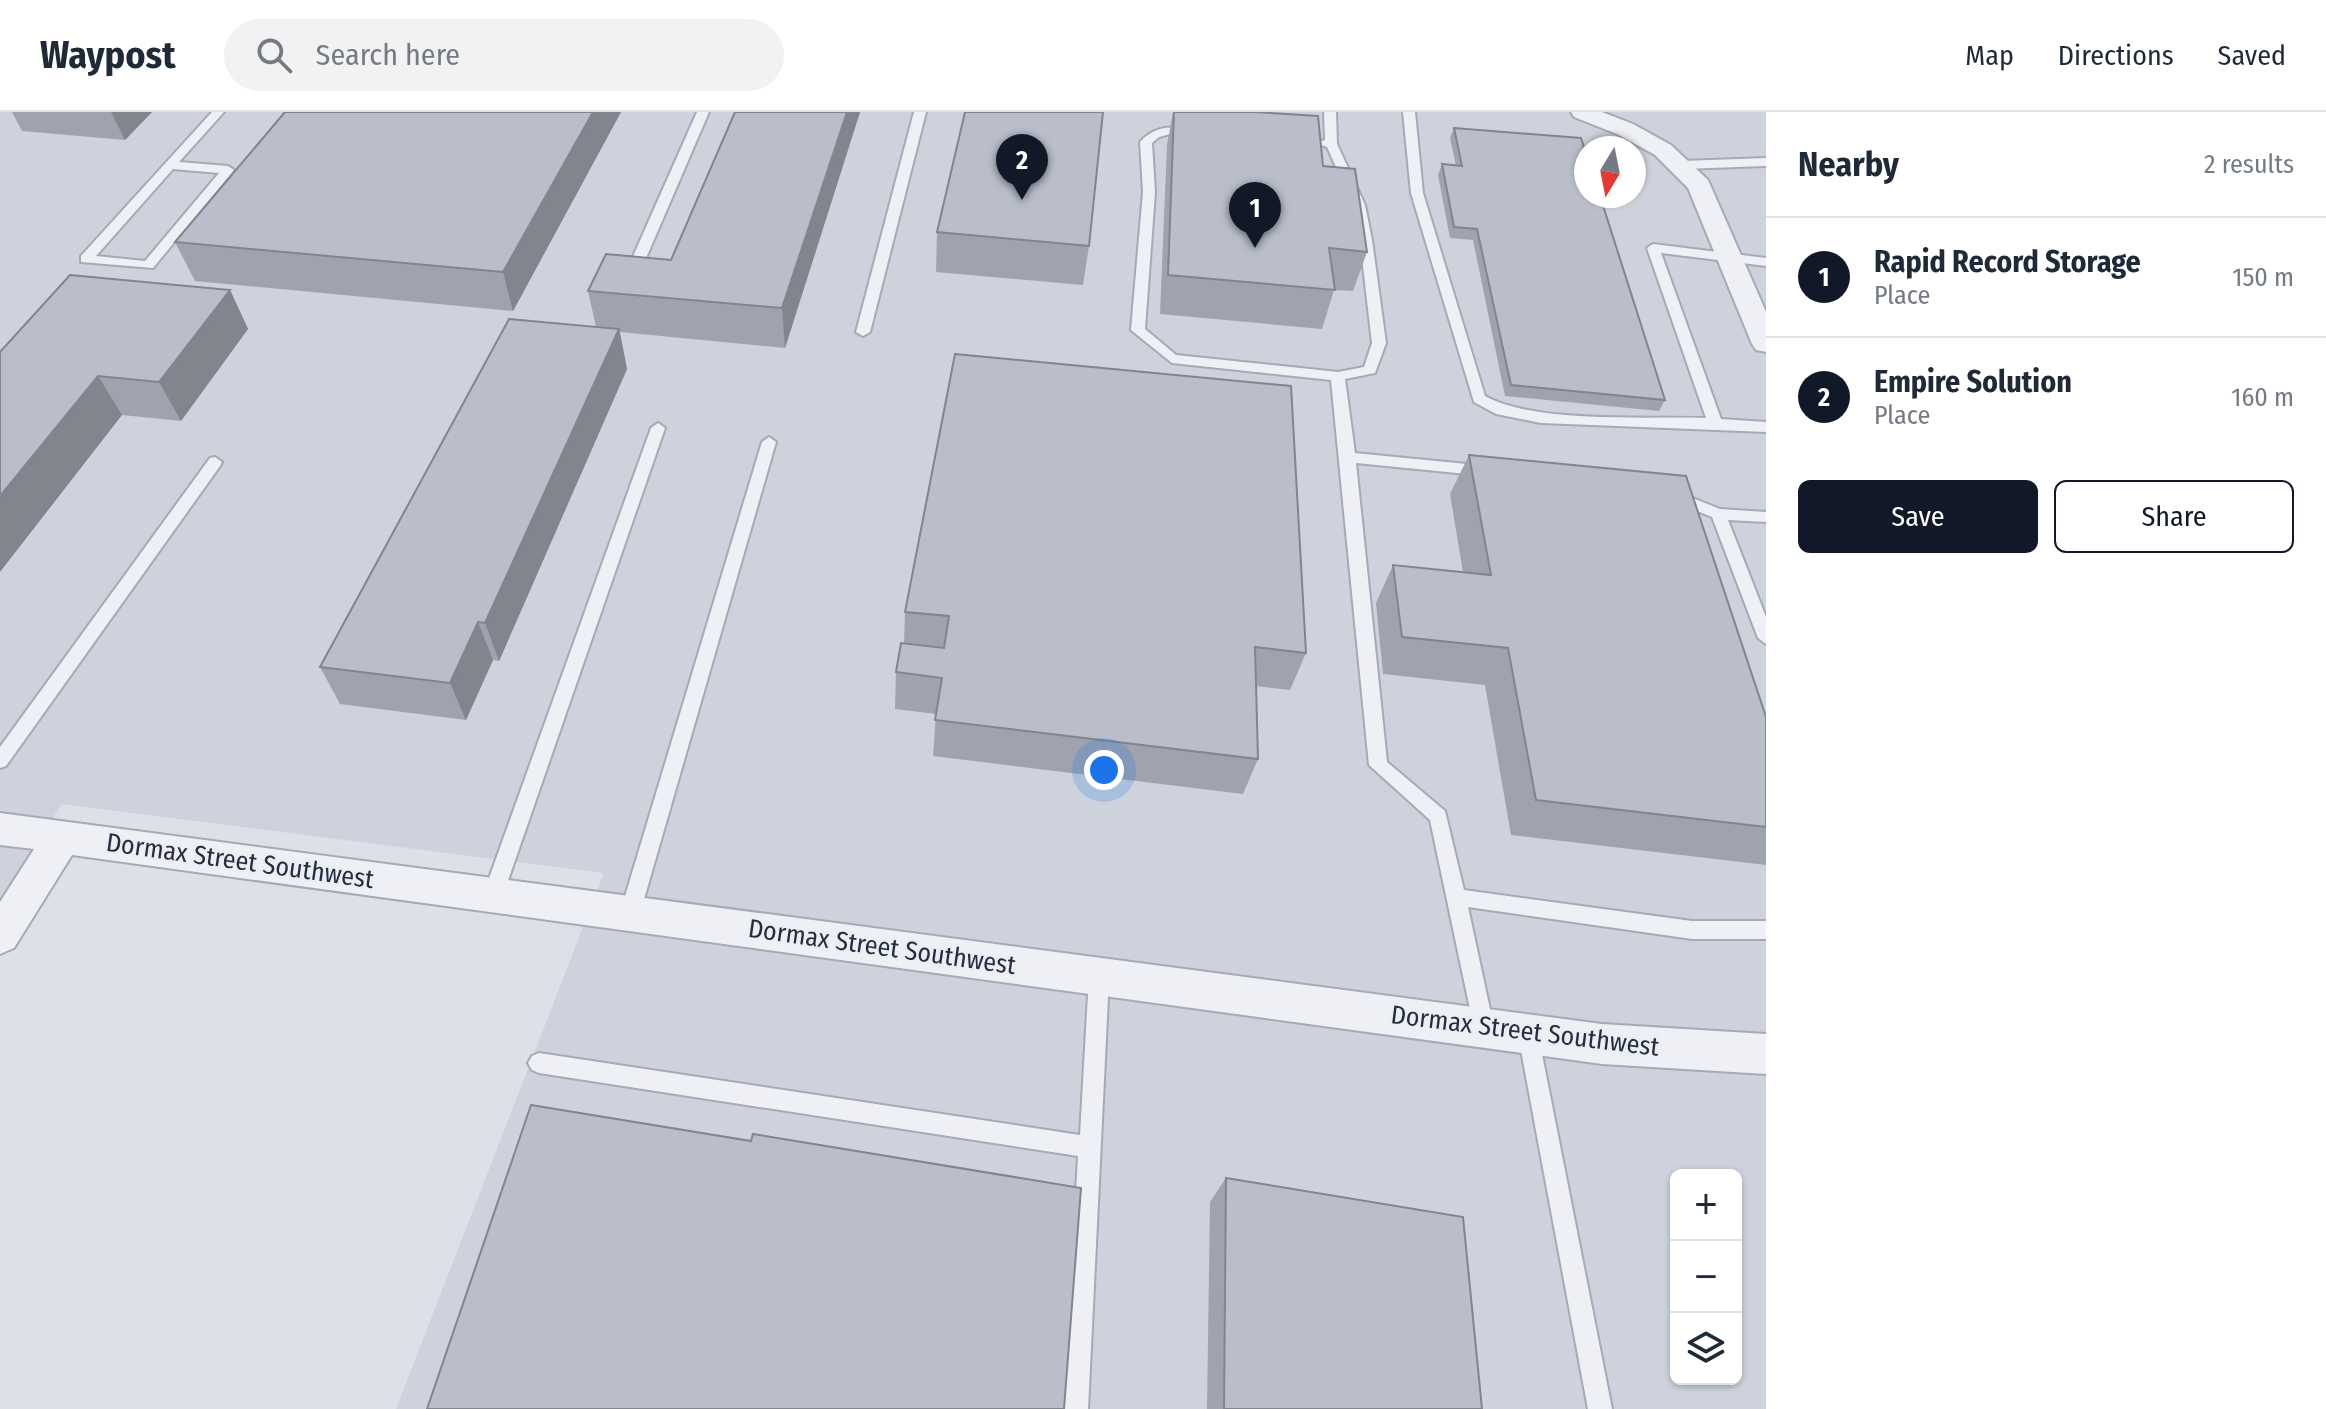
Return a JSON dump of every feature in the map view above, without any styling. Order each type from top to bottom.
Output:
[{"type":"street","points":[[1587,112],[1663,150],[1682,165],[1699,185],[1766,344]]},
{"type":"street","name":"Dormax Street Southwest","points":[[0,829],[1602,1044],[1766,1054]]},
{"type":"street","points":[[0,936],[63,837]]},
{"type":"lane","points":[[171,165],[228,170],[148,265],[86,259],[218,112]]},
{"type":"lane","points":[[627,285],[703,112]]},
{"type":"lane","points":[[863,332],[920,112]]},
{"type":"lane","points":[[1172,112],[1173,130]]},
{"type":"lane","points":[[1189,132],[1173,130],[1155,134],[1146,142],[1149,192],[1138,330],[1172,359],[1338,376],[1370,370],[1379,343],[1359,205],[1331,144],[1330,112]]},
{"type":"lane","points":[[1409,112],[1417,193],[1479,399],[1501,411],[1541,418],[1766,427]]},
{"type":"lane","points":[[1315,142],[1331,144]]},
{"type":"lane","points":[[1682,165],[1764,158]]},
{"type":"lane","points":[[1715,423],[1653,248],[1766,262]]},
{"type":"lane","points":[[1338,376],[1378,765],[1438,816],[1484,1028]]},
{"type":"lane","points":[[493,895],[658,428]]},
{"type":"lane","points":[[630,913],[769,442]]},
{"type":"lane","points":[[1348,457],[1505,473]]},
{"type":"lane","points":[[0,761],[215,462]]},
{"type":"lane","points":[[1655,492],[1670,494],[1718,514],[1766,517]]},
{"type":"lane","points":[[1718,514],[1766,638]]},
{"type":"lane","points":[[1456,897],[1692,930],[1766,930]]},
{"type":"lane","points":[[1076,1409],[1099,977]]},
{"type":"lane","points":[[1528,1034],[1600,1409]]},
{"type":"lane","points":[[539,1063],[1090,1147]]},
{"type":"shaded area","points":[[0,112],[1766,112],[1766,1409],[396,1409],[604,873],[62,804],[0,898]]},
{"type":"building","points":[[285,112],[593,112],[503,272],[175,242]]},
{"type":"building","points":[[735,112],[847,112],[782,308],[588,291],[606,254],[671,260]]},
{"type":"building","points":[[965,112],[1103,112],[1089,246],[937,232]]},
{"type":"building","points":[[1174,112],[1318,116],[1323,166],[1355,169],[1367,252],[1329,248],[1335,290],[1168,275]]},
{"type":"building","points":[[1454,128],[1574,137],[1574,208],[1604,208],[1665,400],[1511,385],[1477,229],[1454,227],[1442,164],[1462,166]]},
{"type":"building","points":[[70,275],[230,290],[159,382],[98,376],[0,496],[0,352]]},
{"type":"building","points":[[509,319],[619,329],[485,623],[478,622],[450,683],[320,667]]},
{"type":"building","points":[[955,354],[1291,386],[1306,653],[1255,647],[1258,759],[935,720],[942,678],[896,672],[901,643],[944,648],[949,616],[905,612]]},
{"type":"building","points":[[1469,455],[1686,476],[1766,717],[1766,827],[1536,800],[1508,648],[1402,637],[1393,565],[1491,575]]},
{"type":"building","points":[[531,1105],[751,1141],[753,1134],[1081,1188],[1064,1409],[427,1409]]},
{"type":"building","points":[[1226,1178],[1463,1217],[1482,1409],[1224,1409]]},
{"type":"place","name":"Empire Solution","points":[[1022,200]]},
{"type":"place","name":"Rapid Record Storage","points":[[1255,248]]}]
